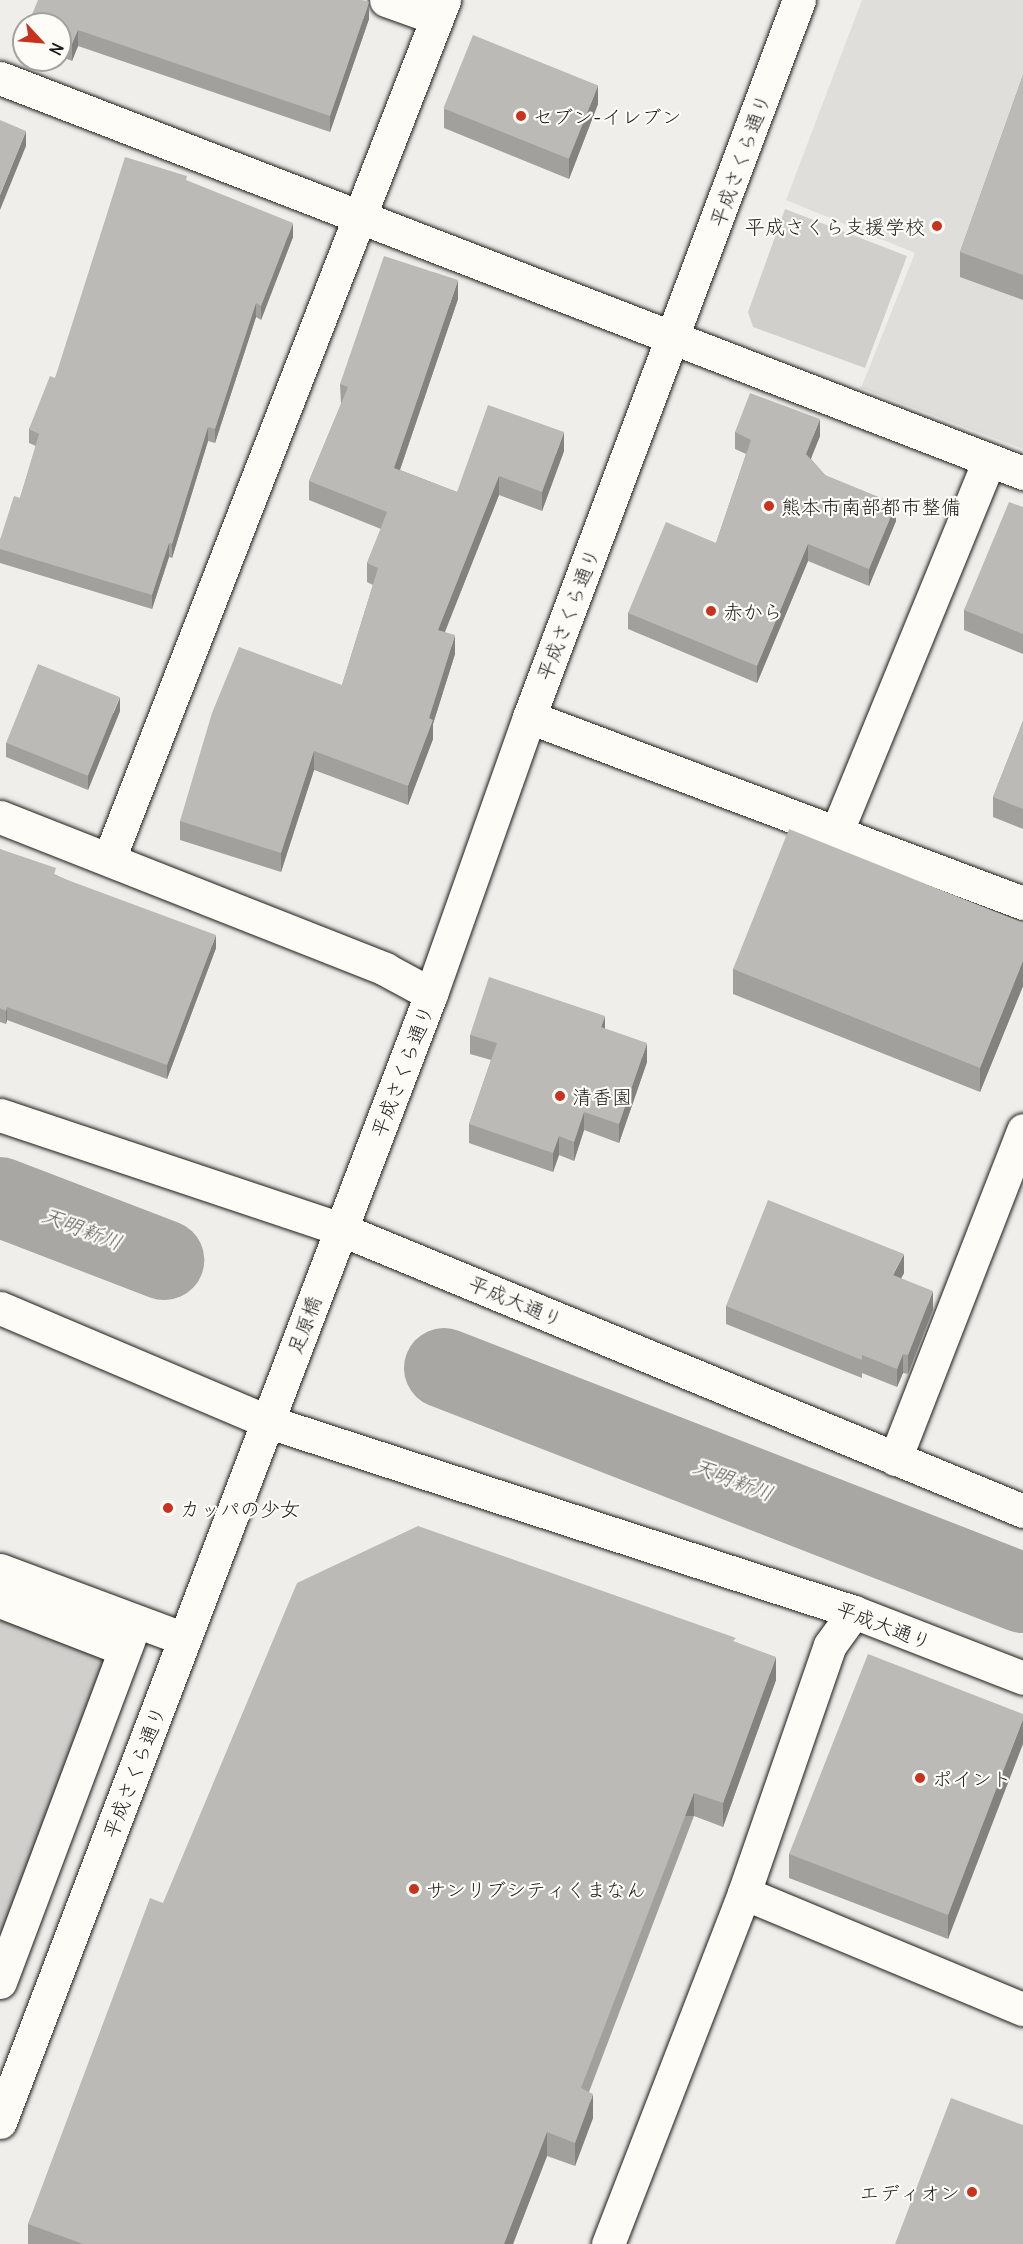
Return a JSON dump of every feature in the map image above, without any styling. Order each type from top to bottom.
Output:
[{"type":"street","points":[[109,859],[440,9],[386,0]]},
{"type":"street","name":"平成さくら通り","points":[[340,1229],[431,994],[529,717],[675,336],[799,0]]},
{"type":"street","points":[[0,78],[358,218],[675,336],[1023,473]]},
{"type":"street","points":[[837,831],[989,460]]},
{"type":"street","points":[[529,717],[837,831],[1023,903]]},
{"type":"street","points":[[0,817],[385,969],[431,994]]},
{"type":"street","name":"平成大通り","points":[[0,1115],[340,1229],[1023,1511]]},
{"type":"street","points":[[896,1459],[1012,1191],[1023,1130]]},
{"type":"street","name":"足原橋","points":[[269,1422],[340,1229]]},
{"type":"street","name":"平成大通り","points":[[0,1308],[269,1422],[854,1612],[1023,1678]]},
{"type":"street","name":"平成さくら通り","points":[[0,2122],[269,1422]]},
{"type":"street","points":[[0,1570],[185,1639]]},
{"type":"street","points":[[0,1601],[127,1643],[0,1982]]},
{"type":"street","points":[[608,2244],[744,1893],[830,1645],[854,1612]]},
{"type":"street","points":[[744,1893],[1023,2009]]},
{"type":"shaded area","name":"平成さくら支援学校","points":[[862,0],[1023,0],[1023,449],[861,388],[915,253],[786,200]]},
{"type":"shaded area","points":[[785,209],[907,256],[865,368],[753,327],[748,312]]},
{"type":"shaded area","points":[[0,1591],[129,1638],[0,1982]]},
{"type":"building","points":[[38,0],[362,0],[369,2],[330,116],[78,30],[72,44],[72,12],[33,12]]},
{"type":"building","name":"セブン-イレブン","points":[[473,35],[598,86],[569,159],[443,108]]},
{"type":"building","points":[[1023,75],[1023,275],[960,252]]},
{"type":"building","points":[[0,120],[26,131],[0,195]]},
{"type":"building","points":[[125,157],[187,176],[186,180],[293,223],[261,306],[256,303],[215,429],[208,427],[172,544],[169,543],[152,595],[0,549],[0,540],[14,496],[20,498],[39,434],[29,429],[50,376],[55,378]]},
{"type":"building","points":[[384,256],[458,280],[394,468],[457,492],[488,405],[564,432],[542,492],[499,476],[438,630],[455,635],[429,718],[433,720],[408,786],[314,751],[281,853],[180,821],[212,713],[239,647],[342,685],[378,568],[367,563],[387,512],[309,481],[348,387],[340,384]]},
{"type":"building","points":[[750,393],[820,419],[806,454],[825,475],[896,504],[869,569],[808,544],[757,666],[628,613],[666,522],[716,543],[751,440],[735,432]]},
{"type":"building","points":[[1009,502],[1023,507],[1023,634],[964,610]]},
{"type":"building","points":[[38,664],[120,697],[88,776],[6,743]]},
{"type":"building","points":[[1023,721],[1023,809],[993,797]]},
{"type":"building","points":[[789,829],[1023,923],[1023,961],[980,1068],[733,969]]},
{"type":"building","points":[[0,849],[56,868],[54,875],[216,935],[167,1065],[7,1007],[6,1011],[0,1008]]},
{"type":"building","name":"清香園","points":[[489,977],[605,1016],[601,1027],[647,1043],[619,1124],[584,1112],[574,1142],[559,1136],[553,1153],[469,1124],[497,1043],[470,1035]]},
{"type":"building","points":[[768,1200],[904,1254],[893,1275],[933,1291],[908,1355],[903,1354],[897,1369],[862,1355],[862,1360],[726,1306]]},
{"type":"building","name":"サンリブシティくまなん","points":[[418,1526],[736,1638],[733,1641],[776,1657],[723,1803],[694,1793],[581,2088],[593,2094],[575,2143],[547,2132],[504,2244],[83,2244],[28,2224],[150,1898],[163,1903],[297,1583]]},
{"type":"building","name":"ポイント","points":[[868,1654],[1023,1714],[948,1915],[789,1854]]},
{"type":"building","name":"エディオン","points":[[951,2098],[1023,2125],[1023,2244],[895,2244]]},
{"type":"waterway","name":"天明新川","points":[[0,1197],[164,1260]]},
{"type":"waterway","name":"天明新川","points":[[444,1368],[1023,1593]]},
{"type":"place","name":"セブン-イレブン","points":[[521,116]]},
{"type":"place","name":"平成さくら支援学校","points":[[937,226]]},
{"type":"place","name":"熊本市南部都市整備","points":[[769,506]]},
{"type":"place","name":"赤から","points":[[711,611]]},
{"type":"place","name":"清香園","points":[[560,1096]]},
{"type":"place","name":"カッパの少女","points":[[168,1508]]},
{"type":"place","name":"ポイント","points":[[920,1778]]},
{"type":"place","name":"サンリブシティくまなん","points":[[414,1889]]},
{"type":"place","name":"エディオン","points":[[972,2192]]}]
